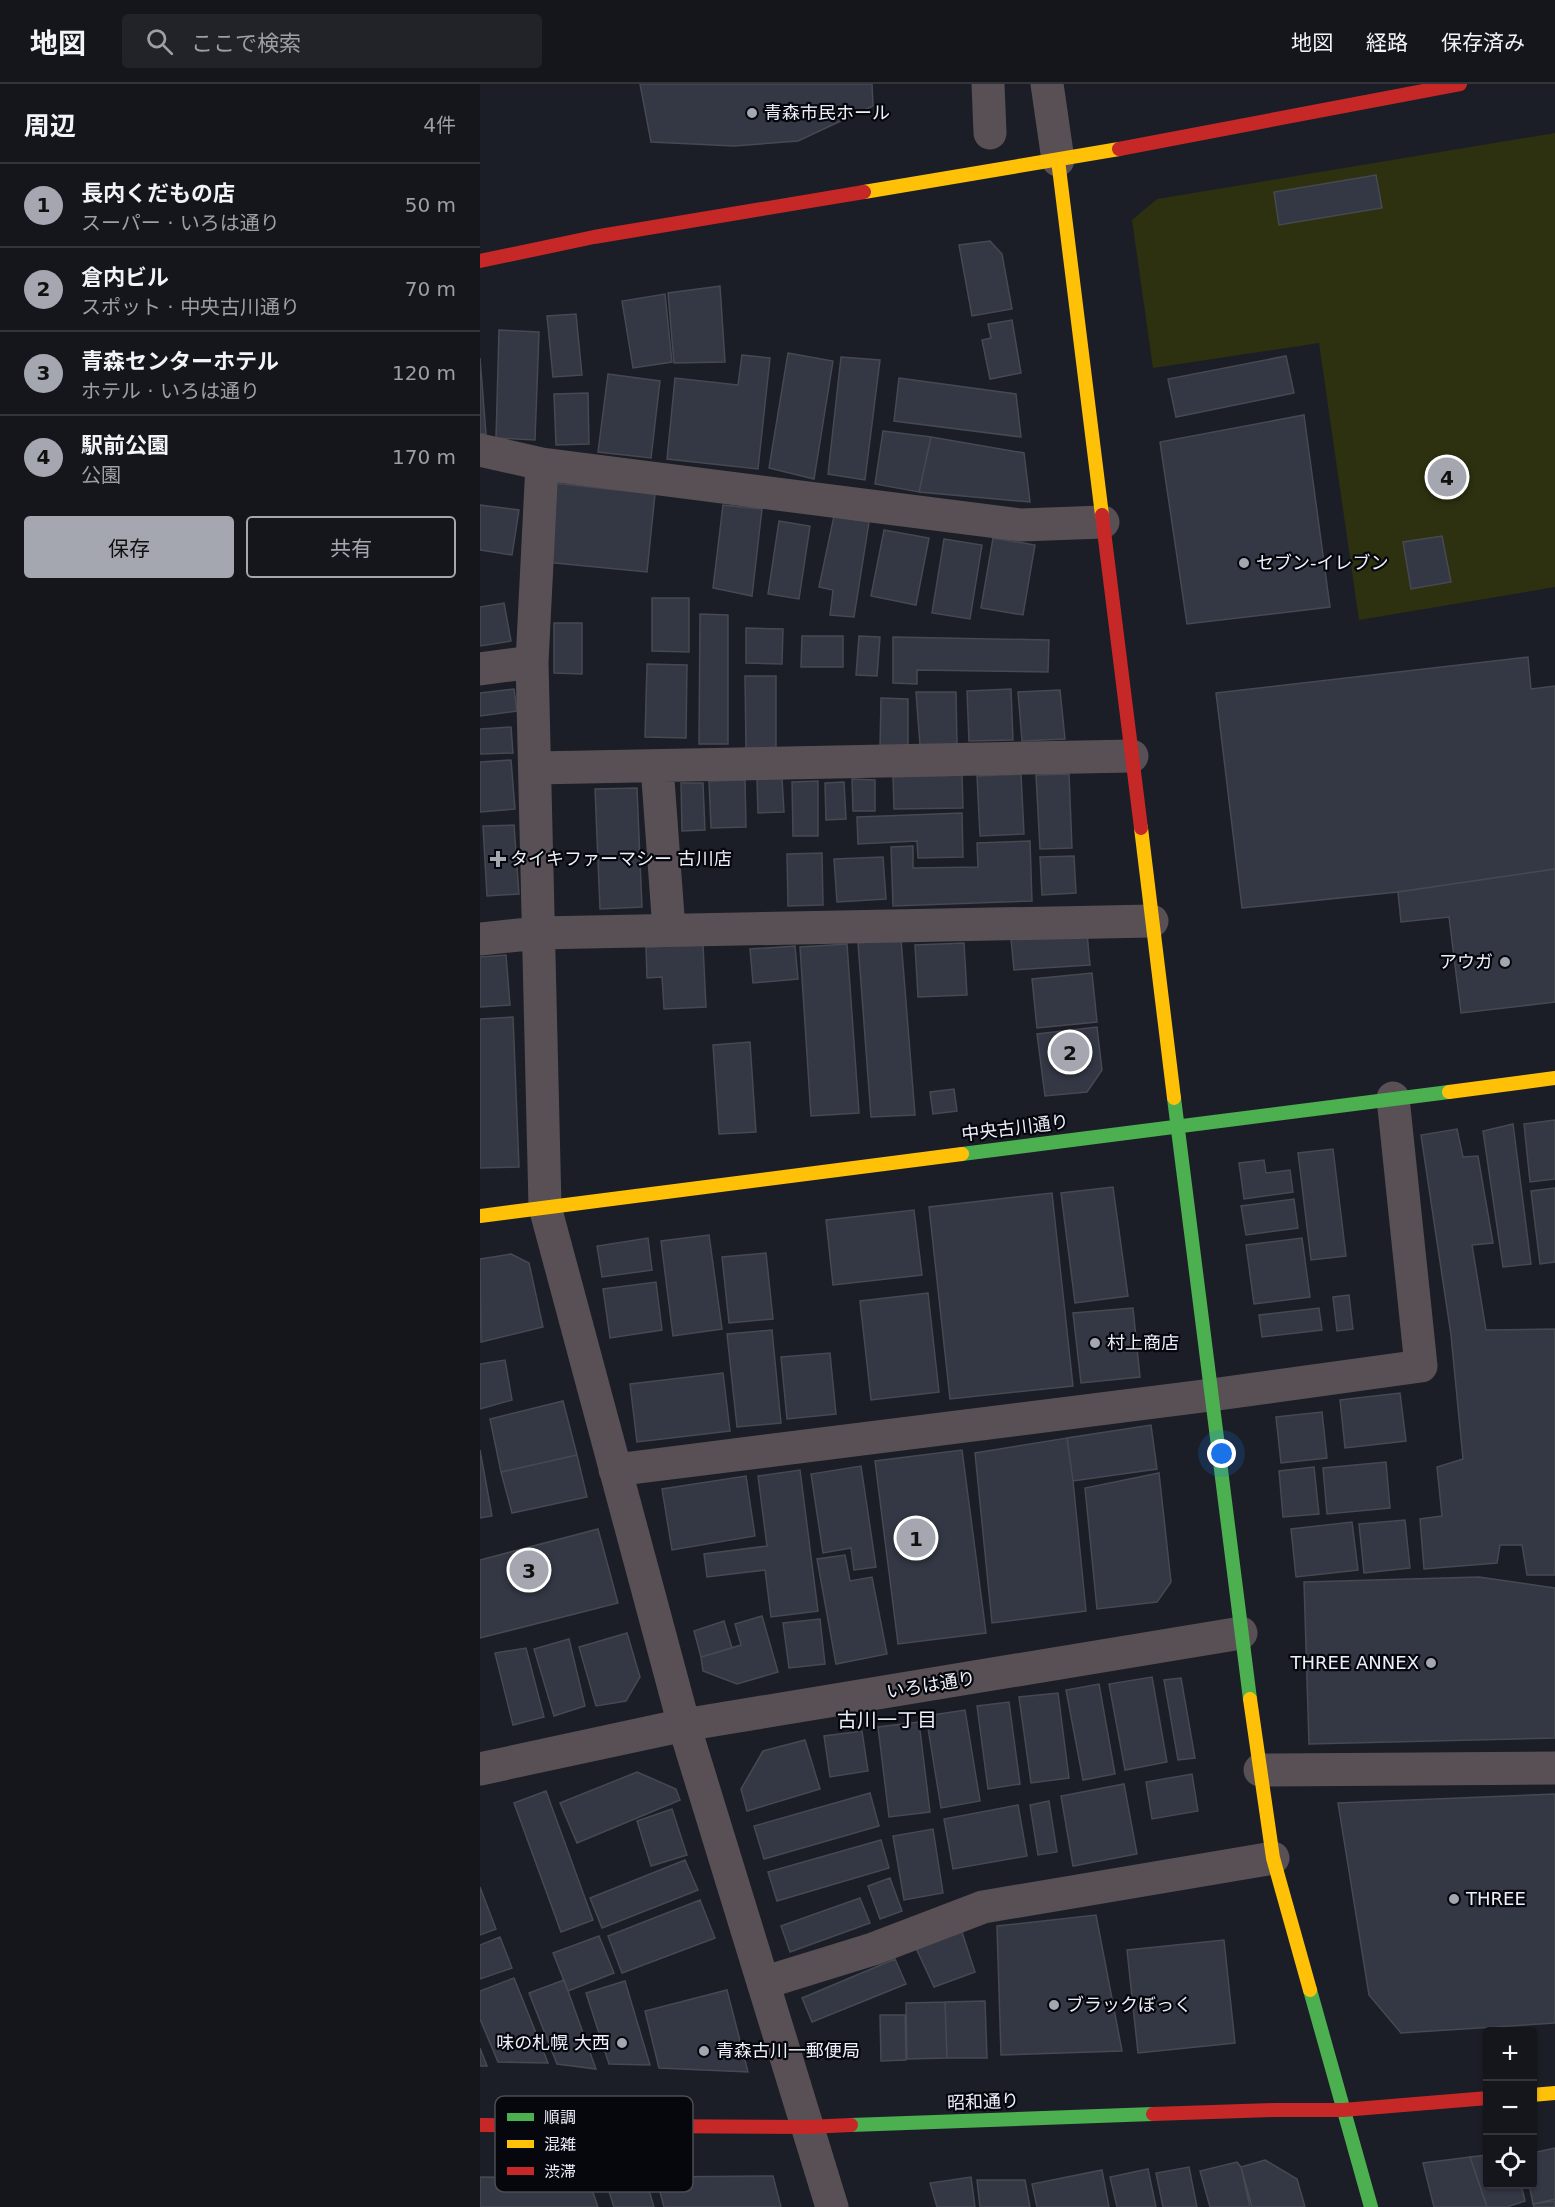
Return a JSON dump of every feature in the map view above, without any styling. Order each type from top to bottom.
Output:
[{"type":"street","points":[[970,84],[980,84]]},
{"type":"street","points":[[987,84],[990,133]]},
{"type":"street","points":[[1047,84],[1066,212],[1102,522],[1241,1633],[1273,1857],[1371,2207]]},
{"type":"street","points":[[480,261],[594,237],[1058,160],[1460,84]]},
{"type":"street","points":[[480,450],[542,464],[1021,525],[1102,522]]},
{"type":"street","points":[[542,464],[532,662],[544,1207],[684,1725],[832,2207]]},
{"type":"street","points":[[480,669],[532,662]]},
{"type":"street","points":[[535,768],[1132,756]]},
{"type":"street","points":[[657,766],[669,930]]},
{"type":"street","points":[[480,939],[538,933],[1152,921]]},
{"type":"street","name":"中央古川通り","points":[[480,1216],[1555,1078]]},
{"type":"street","points":[[615,1470],[1211,1395],[1421,1366],[1393,1098]]},
{"type":"street","name":"いろは通り","points":[[480,1769],[684,1725],[1241,1633]]},
{"type":"street","points":[[1260,1770],[1555,1768]]},
{"type":"street","points":[[763,1983],[873,1949],[983,1907],[1273,1857]]},
{"type":"street","points":[[1537,2095],[1555,2093]]},
{"type":"street","name":"昭和通り","points":[[693,2126],[808,2127],[1275,2110],[1343,2110],[1483,2098]]},
{"type":"street","name":"昭和通り","points":[[480,2125],[495,2125]]},
{"type":"green space","points":[[1555,133],[1555,587],[1359,620],[1319,343],[1153,368],[1132,220],[1157,199]]},
{"type":"building","name":"青森市民ホール","points":[[640,84],[872,84],[873,106],[798,141],[734,146],[651,142]]},
{"type":"building","points":[[1376,175],[1382,208],[1279,225],[1274,192]]},
{"type":"building","points":[[990,241],[1002,254],[1012,309],[972,316],[959,245]]},
{"type":"building","points":[[720,286],[725,362],[674,363],[668,293]]},
{"type":"building","points":[[665,294],[672,362],[633,368],[622,301]]},
{"type":"building","points":[[576,314],[582,375],[553,377],[547,316]]},
{"type":"building","points":[[1012,320],[1021,373],[990,379],[982,340],[991,338],[988,324]]},
{"type":"building","points":[[499,330],[539,332],[535,440],[496,438]]},
{"type":"building","points":[[788,353],[833,361],[814,479],[769,468]]},
{"type":"building","points":[[742,355],[770,358],[758,469],[667,459],[675,378],[738,385]]},
{"type":"building","points":[[1286,356],[1294,393],[1176,417],[1168,379]]},
{"type":"building","points":[[841,357],[880,360],[865,480],[828,474]]},
{"type":"building","points":[[480,358],[486,434],[480,434]]},
{"type":"building","points":[[608,374],[660,381],[651,458],[598,452]]},
{"type":"building","points":[[899,378],[1016,394],[1021,437],[894,421]]},
{"type":"building","points":[[588,393],[589,444],[556,445],[554,394]]},
{"type":"building","points":[[1304,415],[1330,607],[1187,624],[1160,442]]},
{"type":"building","points":[[883,431],[931,437],[919,492],[875,484]]},
{"type":"building","points":[[931,437],[1024,453],[1030,502],[919,492]]},
{"type":"building","points":[[553,483],[655,494],[647,572],[545,562]]},
{"type":"building","points":[[480,505],[519,510],[512,555],[480,550]]},
{"type":"building","points":[[723,505],[762,509],[752,596],[713,588]]},
{"type":"building","points":[[834,516],[869,522],[854,617],[830,615],[833,590],[819,587]]},
{"type":"building","points":[[779,521],[810,526],[799,599],[768,594]]},
{"type":"building","points":[[884,530],[929,538],[916,605],[871,596]]},
{"type":"building","points":[[1442,536],[1451,582],[1411,589],[1403,542]]},
{"type":"building","points":[[993,538],[1035,545],[1023,615],[981,608]]},
{"type":"building","points":[[944,539],[982,545],[970,619],[932,613]]},
{"type":"building","points":[[652,598],[689,598],[689,652],[652,651]]},
{"type":"building","points":[[504,603],[511,641],[480,646],[480,607]]},
{"type":"building","points":[[700,614],[728,615],[728,744],[699,744]]},
{"type":"building","points":[[554,623],[582,623],[582,674],[554,673]]},
{"type":"building","points":[[746,628],[783,629],[782,664],[746,663]]},
{"type":"building","points":[[802,636],[843,636],[843,667],[801,667]]},
{"type":"building","points":[[859,636],[880,637],[877,676],[856,675]]},
{"type":"building","points":[[893,637],[1049,640],[1048,672],[917,670],[917,684],[893,683]]},
{"type":"building","points":[[1528,657],[1531,689],[1555,686],[1555,869],[1398,892],[1242,908],[1216,693]]},
{"type":"building","points":[[647,664],[687,665],[686,738],[645,737]]},
{"type":"building","points":[[745,676],[776,676],[776,749],[746,749]]},
{"type":"building","points":[[514,689],[517,711],[480,716],[480,693]]},
{"type":"building","points":[[1011,689],[1013,740],[969,741],[967,691]]},
{"type":"building","points":[[1060,690],[1065,739],[1022,741],[1018,692]]},
{"type":"building","points":[[916,692],[956,692],[957,746],[920,745]]},
{"type":"building","points":[[881,698],[908,699],[908,748],[880,747]]},
{"type":"building","points":[[511,727],[513,753],[480,754],[480,729]]},
{"type":"building","points":[[511,760],[515,809],[480,812],[480,762]]},
{"type":"building","points":[[1021,774],[1024,834],[980,836],[977,776]]},
{"type":"building","points":[[1069,774],[1072,848],[1040,849],[1036,775]]},
{"type":"building","points":[[962,775],[963,808],[894,809],[893,777]]},
{"type":"building","points":[[782,778],[784,812],[758,813],[757,779]]},
{"type":"building","points":[[852,779],[875,780],[875,811],[853,811]]},
{"type":"building","points":[[745,780],[746,827],[711,828],[709,781]]},
{"type":"building","points":[[818,781],[818,836],[793,836],[792,782]]},
{"type":"building","points":[[844,782],[846,819],[826,820],[825,783]]},
{"type":"building","points":[[681,783],[703,783],[705,830],[682,831]]},
{"type":"building","points":[[637,788],[642,907],[600,909],[595,789]]},
{"type":"building","points":[[962,813],[963,857],[918,858],[917,841],[858,844],[857,817]]},
{"type":"building","points":[[514,825],[519,894],[487,896],[483,826]]},
{"type":"building","points":[[1030,841],[1032,901],[893,906],[891,847],[913,846],[913,868],[978,867],[977,843]]},
{"type":"building","points":[[822,853],[823,905],[788,906],[787,854]]},
{"type":"building","points":[[1074,856],[1076,893],[1042,895],[1040,857]]},
{"type":"building","points":[[883,857],[886,899],[837,902],[834,859]]},
{"type":"building","name":"アウガ","points":[[1555,869],[1555,1002],[1461,1013],[1449,917],[1401,922],[1398,892]]},
{"type":"building","points":[[1087,933],[1090,965],[1014,970],[1011,939]]},
{"type":"building","points":[[901,939],[915,1115],[871,1117],[858,943]]},
{"type":"building","points":[[964,943],[967,995],[918,997],[915,945]]},
{"type":"building","points":[[847,944],[859,1113],[811,1116],[800,947]]},
{"type":"building","points":[[703,945],[706,1007],[664,1009],[662,977],[647,978],[646,947]]},
{"type":"building","points":[[795,946],[798,979],[753,983],[750,949]]},
{"type":"building","points":[[506,955],[510,1005],[480,1007],[480,957]]},
{"type":"building","points":[[1092,973],[1097,1022],[1037,1028],[1032,979]]},
{"type":"building","points":[[513,1017],[519,1167],[480,1168],[480,1019]]},
{"type":"building","points":[[1097,1027],[1102,1070],[1087,1092],[1045,1096],[1037,1034]]},
{"type":"building","points":[[750,1042],[756,1132],[719,1134],[713,1045]]},
{"type":"building","points":[[954,1089],[957,1111],[933,1114],[930,1092]]},
{"type":"building","points":[[1555,1120],[1555,1179],[1530,1182],[1524,1124]]},
{"type":"building","points":[[1513,1124],[1531,1264],[1503,1267],[1483,1131]]},
{"type":"building","points":[[1457,1129],[1463,1157],[1478,1156],[1493,1243],[1472,1245],[1486,1330],[1555,1329],[1555,1575],[1527,1575],[1522,1545],[1500,1545],[1497,1563],[1424,1569],[1420,1519],[1442,1516],[1437,1467],[1463,1459],[1451,1335],[1421,1135]]},
{"type":"building","points":[[1333,1149],[1346,1256],[1311,1260],[1298,1153]]},
{"type":"building","points":[[1264,1160],[1266,1173],[1290,1170],[1293,1192],[1244,1199],[1239,1163]]},
{"type":"building","points":[[1113,1187],[1128,1296],[1075,1303],[1061,1193]]},
{"type":"building","points":[[1555,1188],[1555,1262],[1540,1264],[1531,1191]]},
{"type":"building","points":[[1052,1193],[1073,1386],[950,1399],[929,1207]]},
{"type":"building","points":[[1294,1199],[1298,1228],[1246,1235],[1241,1206]]},
{"type":"building","points":[[914,1210],[922,1275],[833,1285],[826,1220]]},
{"type":"building","points":[[709,1235],[722,1329],[673,1336],[661,1241]]},
{"type":"building","points":[[648,1238],[652,1270],[602,1277],[597,1246]]},
{"type":"building","points":[[1302,1238],[1310,1297],[1254,1304],[1246,1245]]},
{"type":"building","points":[[766,1253],[773,1319],[729,1323],[722,1257]]},
{"type":"building","points":[[511,1254],[529,1263],[543,1327],[481,1342],[480,1259]]},
{"type":"building","points":[[656,1282],[662,1330],[610,1338],[603,1289]]},
{"type":"building","points":[[928,1293],[939,1392],[871,1400],[860,1301]]},
{"type":"building","points":[[1349,1295],[1353,1329],[1337,1331],[1333,1297]]},
{"type":"building","points":[[1133,1308],[1140,1377],[1081,1383],[1073,1313]]},
{"type":"building","points":[[1319,1308],[1322,1330],[1262,1337],[1259,1315]]},
{"type":"building","points":[[772,1330],[781,1423],[737,1427],[727,1334]]},
{"type":"building","points":[[830,1353],[836,1414],[787,1419],[781,1357]]},
{"type":"building","points":[[505,1360],[512,1400],[480,1409],[480,1364]]},
{"type":"building","points":[[723,1373],[730,1431],[637,1442],[630,1384]]},
{"type":"building","points":[[1400,1393],[1406,1441],[1345,1448],[1340,1400]]},
{"type":"building","points":[[563,1401],[577,1455],[501,1472],[490,1419]]},
{"type":"building","points":[[1322,1412],[1327,1458],[1281,1463],[1276,1417]]},
{"type":"building","points":[[1151,1425],[1157,1469],[1073,1481],[1067,1438]]},
{"type":"building","points":[[1067,1438],[1086,1611],[992,1623],[975,1453]]},
{"type":"building","points":[[480,1450],[492,1516],[480,1518]]},
{"type":"building","points":[[962,1450],[986,1633],[898,1644],[875,1461]]},
{"type":"building","points":[[577,1455],[587,1497],[512,1513],[501,1472]]},
{"type":"building","points":[[1386,1462],[1390,1508],[1327,1514],[1323,1468]]},
{"type":"building","points":[[861,1466],[876,1567],[854,1570],[851,1548],[823,1553],[811,1474]]},
{"type":"building","points":[[1314,1467],[1319,1514],[1283,1517],[1279,1471]]},
{"type":"building","points":[[800,1470],[818,1611],[771,1617],[765,1570],[707,1577],[704,1554],[767,1546],[758,1476]]},
{"type":"building","points":[[1159,1473],[1171,1582],[1157,1602],[1097,1609],[1085,1488]]},
{"type":"building","points":[[746,1476],[755,1536],[672,1550],[662,1489]]},
{"type":"building","points":[[1405,1520],[1410,1568],[1364,1573],[1359,1524]]},
{"type":"building","points":[[1352,1522],[1358,1570],[1296,1577],[1291,1529]]},
{"type":"building","points":[[598,1529],[618,1603],[480,1638],[480,1560]]},
{"type":"building","points":[[845,1555],[850,1581],[872,1577],[887,1654],[836,1664],[817,1559]]},
{"type":"building","name":"THREE ANNEX","points":[[1479,1577],[1555,1588],[1555,1738],[1309,1744],[1304,1582]]},
{"type":"building","points":[[762,1616],[778,1672],[737,1684],[703,1671],[701,1657],[741,1645],[735,1624]]},
{"type":"building","points":[[820,1619],[825,1664],[789,1668],[783,1623]]},
{"type":"building","points":[[724,1621],[732,1648],[701,1657],[694,1631]]},
{"type":"building","points":[[627,1633],[640,1677],[626,1701],[596,1706],[579,1647]]},
{"type":"building","points":[[569,1639],[585,1706],[554,1716],[534,1649]]},
{"type":"building","points":[[526,1648],[544,1717],[513,1725],[495,1653]]},
{"type":"building","points":[[1152,1677],[1167,1762],[1125,1770],[1109,1684]]},
{"type":"building","points":[[1181,1678],[1195,1758],[1178,1760],[1164,1680]]},
{"type":"building","points":[[1099,1684],[1115,1774],[1083,1780],[1066,1690]]},
{"type":"building","points":[[1058,1693],[1069,1778],[1031,1783],[1019,1697]]},
{"type":"building","points":[[1009,1702],[1020,1784],[988,1789],[977,1706]]},
{"type":"building","points":[[965,1710],[980,1801],[941,1808],[926,1716]]},
{"type":"building","points":[[919,1722],[930,1812],[889,1817],[878,1727]]},
{"type":"building","points":[[862,1731],[868,1771],[830,1777],[824,1736]]},
{"type":"building","points":[[805,1740],[820,1789],[747,1811],[741,1789],[763,1751]]},
{"type":"building","points":[[637,1772],[676,1789],[680,1800],[577,1843],[560,1803]]},
{"type":"building","points":[[1192,1774],[1198,1811],[1152,1819],[1146,1782]]},
{"type":"building","points":[[1124,1784],[1137,1854],[1073,1866],[1061,1796]]},
{"type":"building","points":[[546,1791],[593,1920],[561,1932],[514,1803]]},
{"type":"building","points":[[870,1793],[879,1826],[764,1859],[754,1826]]},
{"type":"building","name":"THREE","points":[[1555,1794],[1555,2023],[1401,2033],[1369,1995],[1338,1803]]},
{"type":"building","points":[[1049,1801],[1057,1852],[1038,1855],[1030,1805]]},
{"type":"building","points":[[1018,1805],[1027,1856],[953,1869],[944,1819]]},
{"type":"building","points":[[672,1809],[687,1855],[651,1866],[637,1821]]},
{"type":"building","points":[[933,1829],[943,1893],[904,1900],[893,1836]]},
{"type":"building","points":[[881,1840],[889,1868],[777,1901],[768,1872]]},
{"type":"building","points":[[685,1860],[698,1890],[602,1928],[590,1898]]},
{"type":"building","points":[[890,1878],[902,1911],[880,1919],[868,1886]]},
{"type":"building","points":[[480,1887],[496,1929],[480,1935]]},
{"type":"building","points":[[860,1898],[870,1923],[790,1952],[781,1926]]},
{"type":"building","points":[[700,1900],[715,1938],[622,1973],[608,1936]]},
{"type":"building","points":[[1096,1915],[1122,2051],[1001,2055],[997,1926]]},
{"type":"building","points":[[961,1929],[975,1972],[934,1987],[915,1946]]},
{"type":"building","points":[[599,1936],[614,1973],[568,1991],[553,1953]]},
{"type":"building","points":[[500,1937],[512,1968],[480,1979],[480,1945]]},
{"type":"building","points":[[1224,1940],[1235,2043],[1138,2053],[1127,1950]]},
{"type":"building","points":[[895,1959],[906,1984],[812,2022],[802,1998]]},
{"type":"building","points":[[514,1978],[548,2063],[498,2062],[480,2019],[480,1991]]},
{"type":"building","points":[[564,1980],[596,2069],[557,2064],[529,1993]]},
{"type":"building","points":[[625,1981],[650,2065],[609,2064],[586,1993]]},
{"type":"building","points":[[727,1990],[748,2072],[659,2068],[645,2011]]},
{"type":"building","points":[[985,2001],[987,2058],[947,2058],[945,2002]]},
{"type":"building","points":[[945,2002],[947,2058],[907,2059],[906,2003]]},
{"type":"building","points":[[880,2015],[905,2015],[906,2060],[881,2061]]},
{"type":"building","points":[[480,2048],[487,2066],[480,2066]]},
{"type":"building","points":[[1555,2148],[1555,2199],[1533,2204],[1530,2189],[1537,2189],[1537,2152]]},
{"type":"building","points":[[1483,2156],[1483,2189],[1522,2189],[1525,2201],[1507,2207],[1487,2207],[1470,2157]]},
{"type":"building","points":[[1470,2157],[1487,2207],[1434,2207],[1423,2163]]},
{"type":"building","points":[[1265,2160],[1297,2179],[1305,2207],[1252,2207],[1241,2167]]},
{"type":"building","points":[[1237,2162],[1241,2167],[1250,2207],[1210,2207],[1200,2171]]},
{"type":"building","points":[[1189,2167],[1197,2207],[1163,2207],[1156,2173]]},
{"type":"building","points":[[1148,2169],[1156,2207],[1117,2207],[1110,2177]]},
{"type":"building","points":[[1102,2170],[1109,2207],[1037,2207],[1032,2184]]},
{"type":"building","points":[[773,2176],[781,2207],[664,2207],[660,2192],[693,2192],[693,2177]]},
{"type":"building","points":[[480,2177],[495,2177],[495,2192],[593,2192],[598,2207],[480,2207]]},
{"type":"building","points":[[971,2177],[975,2207],[937,2207],[930,2183]]},
{"type":"building","points":[[977,2180],[1025,2180],[1030,2207],[980,2207]]},
{"type":"building","points":[[609,2192],[650,2192],[654,2207],[614,2207]]},
{"type":"building","points":[[1555,2201],[1555,2207],[1534,2207],[1533,2204]]},
{"type":"traffic: fast","points":[[962,1154],[1449,1092]]},
{"type":"traffic: fast","points":[[1174,1098],[1250,1699]]},
{"type":"traffic: fast","points":[[1310,1990],[1371,2207]]},
{"type":"traffic: fast","points":[[851,2125],[1153,2114]]},
{"type":"traffic: slow","points":[[864,192],[1119,149]]},
{"type":"traffic: slow","points":[[1058,160],[1102,515]]},
{"type":"traffic: slow","points":[[1141,828],[1174,1098]]},
{"type":"traffic: slow","points":[[1449,1092],[1555,1078]]},
{"type":"traffic: slow","points":[[480,1216],[962,1154]]},
{"type":"traffic: slow","points":[[1250,1699],[1273,1858],[1310,1990]]},
{"type":"traffic: slow","points":[[1537,2095],[1555,2093]]},
{"type":"traffic: jam","points":[[1119,149],[1460,84]]},
{"type":"traffic: jam","points":[[480,261],[594,237],[864,192]]},
{"type":"traffic: jam","points":[[1102,515],[1141,828]]},
{"type":"traffic: jam","points":[[1153,2114],[1343,2110],[1483,2098]]},
{"type":"traffic: jam","points":[[480,2125],[495,2125]]},
{"type":"traffic: jam","points":[[693,2126],[851,2125]]},
{"type":"place","name":"青森市民ホール","points":[[752,113]]},
{"type":"place","name":"駅前公園","points":[[1447,477]]},
{"type":"place","name":"セブン-イレブン","points":[[1244,563]]},
{"type":"place","name":"タイキファーマシー 古川店","points":[[498,859]]},
{"type":"place","name":"アウガ","points":[[1505,962]]},
{"type":"place","name":"倉内ビル","points":[[1070,1052]]},
{"type":"place","name":"村上商店","points":[[1095,1343]]},
{"type":"place","name":"長内くだもの店","points":[[916,1538]]},
{"type":"place","name":"青森センターホテル","points":[[529,1570]]},
{"type":"place","name":"THREE ANNEX","points":[[1431,1663]]},
{"type":"place","name":"THREE","points":[[1454,1899]]},
{"type":"place","name":"ブラックぼっく","points":[[1054,2005]]},
{"type":"place","name":"味の札幌 大西","points":[[622,2043]]},
{"type":"place","name":"青森古川一郵便局","points":[[704,2051]]},
{"type":"district","name":"古川一丁目","points":[[887,1720]]}]
